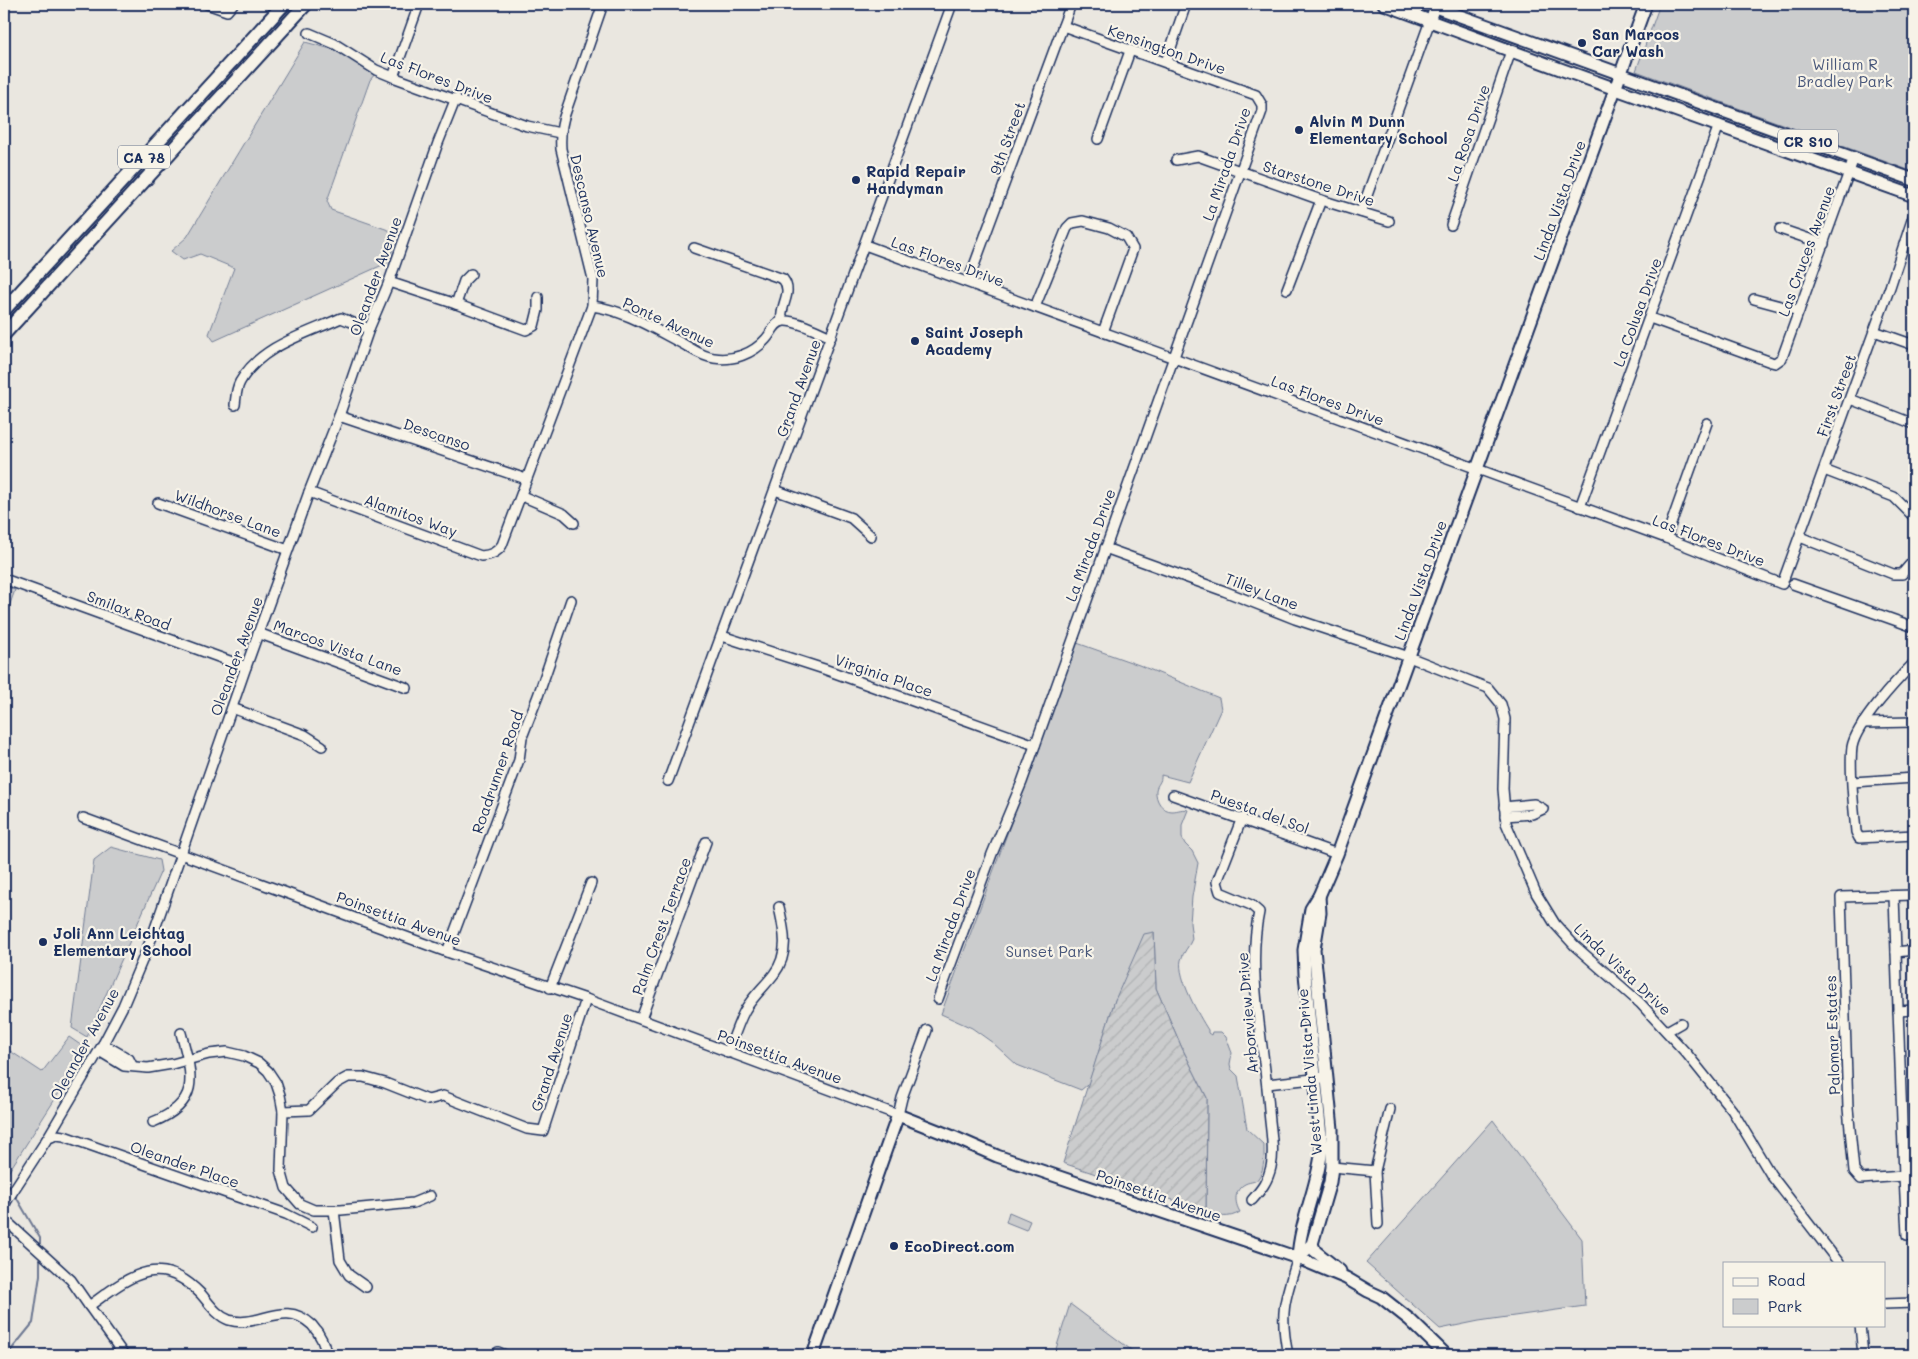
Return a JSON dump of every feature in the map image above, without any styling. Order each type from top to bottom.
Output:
[{"type":"highway","points":[[252,39],[280,4]]},
{"type":"highway","name":"CA 78","points":[[4,310],[284,4]]},
{"type":"highway","name":"CA 78","points":[[4,334],[306,4]]},
{"type":"main road","name":"CR S10","points":[[1384,4],[1914,196]]},
{"type":"main road","name":"Linda Vista Drive","points":[[1409,657],[1646,4]]},
{"type":"main road","name":"CR S10","points":[[1431,5],[1914,180]]},
{"type":"main road","name":"West Linda Vista Drive","points":[[1298,1258],[1299,1239],[1313,1196],[1320,1165],[1321,1129],[1314,1078],[1304,950],[1311,910],[1319,896],[1336,854],[1409,657]]},
{"type":"main road","name":"West Linda Vista Drive","points":[[1298,1258],[1312,1244],[1330,1182],[1332,1167],[1332,1129],[1314,949],[1320,913],[1319,896]]},
{"type":"main road","name":"Poinsettia Avenue","points":[[898,1116],[997,1156],[1298,1258],[1346,1278],[1381,1297],[1410,1320],[1446,1355]]},
{"type":"main road","points":[[813,1355],[898,1116]]},
{"type":"main road","points":[[1312,1244],[1315,1251],[1346,1278]]},
{"type":"street","points":[[207,4],[227,11],[234,4]]},
{"type":"street","name":"Descanso Avenue","points":[[502,545],[592,306],[593,279],[561,149],[560,133],[566,110],[603,4]]},
{"type":"street","name":"Grand Avenue","points":[[668,781],[952,4]]},
{"type":"street","name":"9th Street","points":[[968,282],[1072,4]]},
{"type":"street","points":[[1168,64],[1167,59],[1186,4]]},
{"type":"street","points":[[1361,212],[1430,21],[1431,5]]},
{"type":"street","points":[[393,77],[418,7]]},
{"type":"street","name":"Kensington Drive","points":[[1063,26],[1256,95],[1260,99]]},
{"type":"street","name":"Las Flores Drive","points":[[310,33],[335,44],[376,70],[393,77],[456,98],[527,126],[560,133]]},
{"type":"street","points":[[1098,139],[1130,51]]},
{"type":"street","name":"La Rosa Drive","points":[[1451,225],[1511,51]]},
{"type":"street","name":"Oleander Avenue","points":[[5,1203],[47,1139],[101,1048],[123,1006],[152,938],[288,550],[456,98]]},
{"type":"street","name":"La Mirada Drive","points":[[938,999],[992,854],[1022,782],[1262,111],[1260,99]]},
{"type":"street","name":"La Colusa Drive","points":[[1580,507],[1719,125]]},
{"type":"street","name":"Starstone Drive","points":[[1176,160],[1198,156],[1321,200],[1389,221]]},
{"type":"street","name":"Las Cruces Avenue","points":[[1650,318],[1771,362],[1775,363],[1782,358],[1854,158]]},
{"type":"street","points":[[1288,289],[1321,200]]},
{"type":"street","name":"First Street","points":[[1782,584],[1850,399],[1914,214]]},
{"type":"street","points":[[1035,307],[1067,228],[1072,223],[1083,221],[1109,228],[1126,237],[1133,249],[1104,332]]},
{"type":"street","points":[[1780,229],[1824,244]]},
{"type":"street","name":"Las Flores Drive","points":[[865,245],[1477,468],[1666,538],[1782,584]]},
{"type":"street","name":"Ponte Avenue","points":[[592,306],[603,307],[637,320],[713,358],[730,359],[754,350],[766,340],[776,324],[782,321],[781,316],[784,302],[789,292],[788,285],[779,277],[694,248]]},
{"type":"street","points":[[456,304],[464,281],[471,274]]},
{"type":"street","points":[[389,282],[526,330],[534,326],[538,310],[538,297]]},
{"type":"street","points":[[1754,299],[1799,311]]},
{"type":"street","points":[[235,405],[240,382],[251,367],[267,352],[281,344],[341,318],[369,329]]},
{"type":"street","points":[[782,321],[791,322],[831,337]]},
{"type":"street","points":[[1874,330],[1914,345]]},
{"type":"street","points":[[1850,399],[1914,424]]},
{"type":"street","name":"Descanso","points":[[339,416],[526,479]]},
{"type":"street","points":[[1666,538],[1707,423]]},
{"type":"street","points":[[1824,470],[1894,497],[1914,517]]},
{"type":"street","points":[[775,490],[851,518],[871,536]]},
{"type":"street","name":"Alamitos Way","points":[[309,492],[481,556],[490,555],[499,550],[502,545]]},
{"type":"street","points":[[522,496],[564,514],[574,523]]},
{"type":"street","name":"Wildhorse Lane","points":[[158,503],[288,550]]},
{"type":"street","points":[[1800,537],[1893,574],[1902,574],[1914,560]]},
{"type":"street","name":"Tilley Lane","points":[[1105,548],[1295,618],[1409,657]]},
{"type":"street","name":"Smilax Road","points":[[4,579],[246,668]]},
{"type":"street","points":[[1793,584],[1914,627]]},
{"type":"street","name":"Roadrunner Road","points":[[447,952],[519,760],[522,737],[571,600]]},
{"type":"street","name":"Marcos Vista Lane","points":[[258,633],[407,688]]},
{"type":"street","name":"Virginia Place","points":[[722,636],[816,666],[1035,745]]},
{"type":"street","name":"Linda Vista Drive","points":[[1409,657],[1488,688],[1501,704],[1506,731],[1504,812],[1536,892],[1555,924],[1575,946],[1640,1003],[1687,1054],[1732,1110],[1771,1175],[1838,1262]]},
{"type":"street","points":[[1913,667],[1863,722],[1852,745],[1851,758],[1856,832],[1859,838],[1914,835]]},
{"type":"street","points":[[232,708],[305,735],[322,746]]},
{"type":"street","points":[[1863,722],[1914,722]]},
{"type":"street","points":[[1853,782],[1914,778]]},
{"type":"street","name":"Puesta del Sol","points":[[1173,795],[1242,818],[1336,854]]},
{"type":"street","name":"Poinsettia Avenue","points":[[83,818],[447,952],[641,1019],[898,1116]]},
{"type":"street","name":"Arborview Drive","points":[[1242,818],[1217,882],[1220,892],[1251,905],[1259,912],[1255,928],[1255,973],[1272,1149],[1271,1167],[1266,1184],[1252,1200]]},
{"type":"street","name":"Palm Crest Terrace","points":[[641,1019],[706,842]]},
{"type":"street","points":[[550,988],[592,883]]},
{"type":"street","points":[[1914,895],[1894,896],[1907,1234],[1914,1234]]},
{"type":"street","name":"Palomar Estates","points":[[1894,896],[1841,897],[1848,1108],[1854,1171],[1861,1179],[1904,1176]]},
{"type":"street","points":[[728,1053],[744,1011],[774,974],[784,953],[786,938],[779,907]]},
{"type":"street","points":[[1896,952],[1914,950]]},
{"type":"street","name":"Grand Avenue","points":[[283,1111],[309,1110],[337,1083],[348,1077],[363,1077],[385,1083],[428,1100],[443,1096],[528,1128],[543,1131],[586,999]]},
{"type":"street","points":[[1898,1011],[1914,1010]]},
{"type":"street","points":[[1667,1031],[1680,1023]]},
{"type":"street","points":[[898,1116],[902,1098],[927,1030]]},
{"type":"street","points":[[153,1122],[168,1116],[185,1099],[191,1078],[181,1033]]},
{"type":"street","points":[[101,1048],[124,1066],[132,1065],[148,1068],[209,1054],[227,1052],[244,1056],[259,1063],[268,1071],[276,1083],[283,1111],[281,1170],[286,1188],[300,1204],[314,1210],[334,1210],[414,1203],[430,1196]]},
{"type":"street","name":"Arborview Drive","points":[[1267,1084],[1327,1078]]},
{"type":"street","points":[[1378,1224],[1375,1171],[1390,1109]]},
{"type":"street","name":"Oleander Place","points":[[47,1139],[56,1135],[64,1136],[277,1211],[312,1227]]},
{"type":"street","points":[[1332,1167],[1375,1171]]},
{"type":"street","points":[[334,1210],[340,1260],[349,1275],[366,1287]]},
{"type":"street","points":[[4,1219],[71,1280],[124,1355]]},
{"type":"street","points":[[1288,1355],[1283,1324],[1284,1301],[1298,1258]]},
{"type":"street","points":[[89,1306],[131,1277],[150,1271],[167,1272],[187,1280],[227,1320],[237,1321],[263,1318],[282,1312],[304,1318],[323,1340],[326,1355]]},
{"type":"street","points":[[1886,1304],[1914,1303]]},
{"type":"street","points":[[1860,1326],[1863,1355]]},
{"type":"green space","name":"William R Bradley Park","points":[[1660,4],[1914,4],[1914,172],[1636,71]]},
{"type":"green space","points":[[305,42],[350,54],[380,68],[370,80],[327,201],[331,210],[397,233],[389,262],[214,341],[209,334],[234,268],[200,254],[183,260],[171,251],[187,237]]},
{"type":"green space","points":[[4,586],[15,590],[4,621]]},
{"type":"green space","name":"Sunset Park","points":[[1077,643],[1139,665],[1219,698],[1221,709],[1188,782],[1161,775],[1156,794],[1162,807],[1168,811],[1188,810],[1182,825],[1182,838],[1198,863],[1192,897],[1190,923],[1192,939],[1181,960],[1185,986],[1208,1033],[1211,1035],[1212,1032],[1221,1032],[1226,1037],[1232,1053],[1231,1069],[1238,1076],[1247,1129],[1264,1145],[1264,1161],[1261,1173],[1258,1179],[1241,1187],[1236,1196],[1240,1212],[1232,1216],[1219,1216],[1206,1211],[1207,1098],[1182,1048],[1156,988],[1154,932],[1115,1000],[1087,1089],[1087,1085],[1081,1090],[1017,1065],[993,1043],[972,1028],[941,1014]]},
{"type":"green space","points":[[111,847],[159,860],[161,871],[87,1037],[72,1028],[94,860]]},
{"type":"green space","points":[[1154,932],[1156,988],[1182,1048],[1207,1098],[1206,1211],[1063,1163],[1115,1000],[1144,934]]},
{"type":"green space","points":[[69,1037],[82,1046],[73,1071],[4,1179],[4,1047],[42,1072]]},
{"type":"green space","points":[[1493,1120],[1582,1239],[1585,1306],[1479,1321],[1440,1329],[1366,1263]]},
{"type":"green space","points":[[1009,1212],[1030,1221],[1026,1230],[1006,1222]]},
{"type":"green space","points":[[1070,1304],[1138,1355],[1062,1355],[1056,1349]]},
{"type":"waterway","points":[[4,1176],[11,1189]]},
{"type":"waterway","points":[[15,1195],[40,1238],[40,1248]]},
{"type":"waterway","points":[[7,1355],[33,1323],[40,1275],[40,1256]]},
{"type":"place","name":"San Marcos Car Wash","points":[[1582,43]]},
{"type":"place","name":"Alvin M Dunn Elementary School","points":[[1299,130]]},
{"type":"place","name":"Rapid Repair Handyman","points":[[856,180]]},
{"type":"place","name":"Saint Joseph Academy","points":[[915,341]]},
{"type":"place","name":"Joli Ann Leichtag Elementary School","points":[[43,942]]},
{"type":"place","name":"EcoDirect.com","points":[[894,1246]]}]
